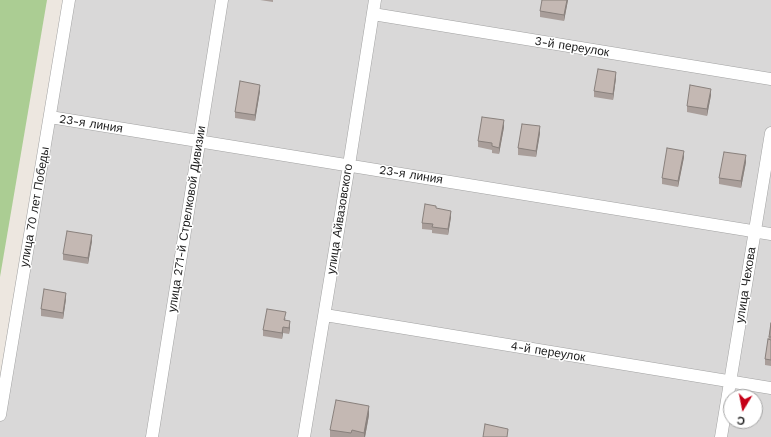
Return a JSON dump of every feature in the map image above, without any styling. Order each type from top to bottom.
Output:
[{"type":"street","name":"улица 70 лет Победы","points":[[0,415],[69,0]]},
{"type":"street","name":"улица 271-й Стрелковой Дивизии","points":[[152,437],[222,0]]},
{"type":"street","name":"улица Айвазовского","points":[[304,437],[375,0]]},
{"type":"street","name":"3-й переулок","points":[[373,14],[771,79]]},
{"type":"street","name":"23-я линия","points":[[50,117],[771,234]]},
{"type":"street","name":"улица Чехова","points":[[722,437],[771,133]]},
{"type":"street","name":"4-й переулок","points":[[325,315],[771,388]]},
{"type":"shaded area","points":[[69,0],[771,0],[771,437],[0,437],[0,415]]},
{"type":"green space","points":[[0,0],[47,0],[0,277]]},
{"type":"building","points":[[542,0],[567,0],[564,15],[540,11]]},
{"type":"building","points":[[598,69],[616,72],[613,94],[594,91]]},
{"type":"building","points":[[240,81],[260,85],[255,115],[235,112]]},
{"type":"building","points":[[690,85],[711,89],[707,109],[687,106]]},
{"type":"building","points":[[482,117],[504,120],[499,148],[492,146],[492,143],[478,141]]},
{"type":"building","points":[[522,124],[540,126],[536,151],[518,148]]},
{"type":"building","points":[[667,148],[684,151],[678,181],[662,178]]},
{"type":"building","points":[[724,152],[746,155],[741,181],[719,178]]},
{"type":"building","points":[[425,204],[451,211],[448,229],[432,227],[433,224],[422,223]]},
{"type":"building","points":[[67,231],[92,235],[88,258],[63,254]]},
{"type":"building","points":[[44,289],[66,293],[63,313],[41,309]]},
{"type":"building","points":[[267,309],[286,312],[284,320],[290,321],[289,328],[283,327],[282,333],[263,330]]},
{"type":"building","points":[[771,323],[771,337],[769,337]]},
{"type":"building","points":[[768,339],[771,340],[771,360],[765,359]]},
{"type":"building","points":[[336,400],[369,406],[364,433],[352,430],[351,433],[330,430]]},
{"type":"building","points":[[485,424],[508,429],[507,437],[483,437]]}]
